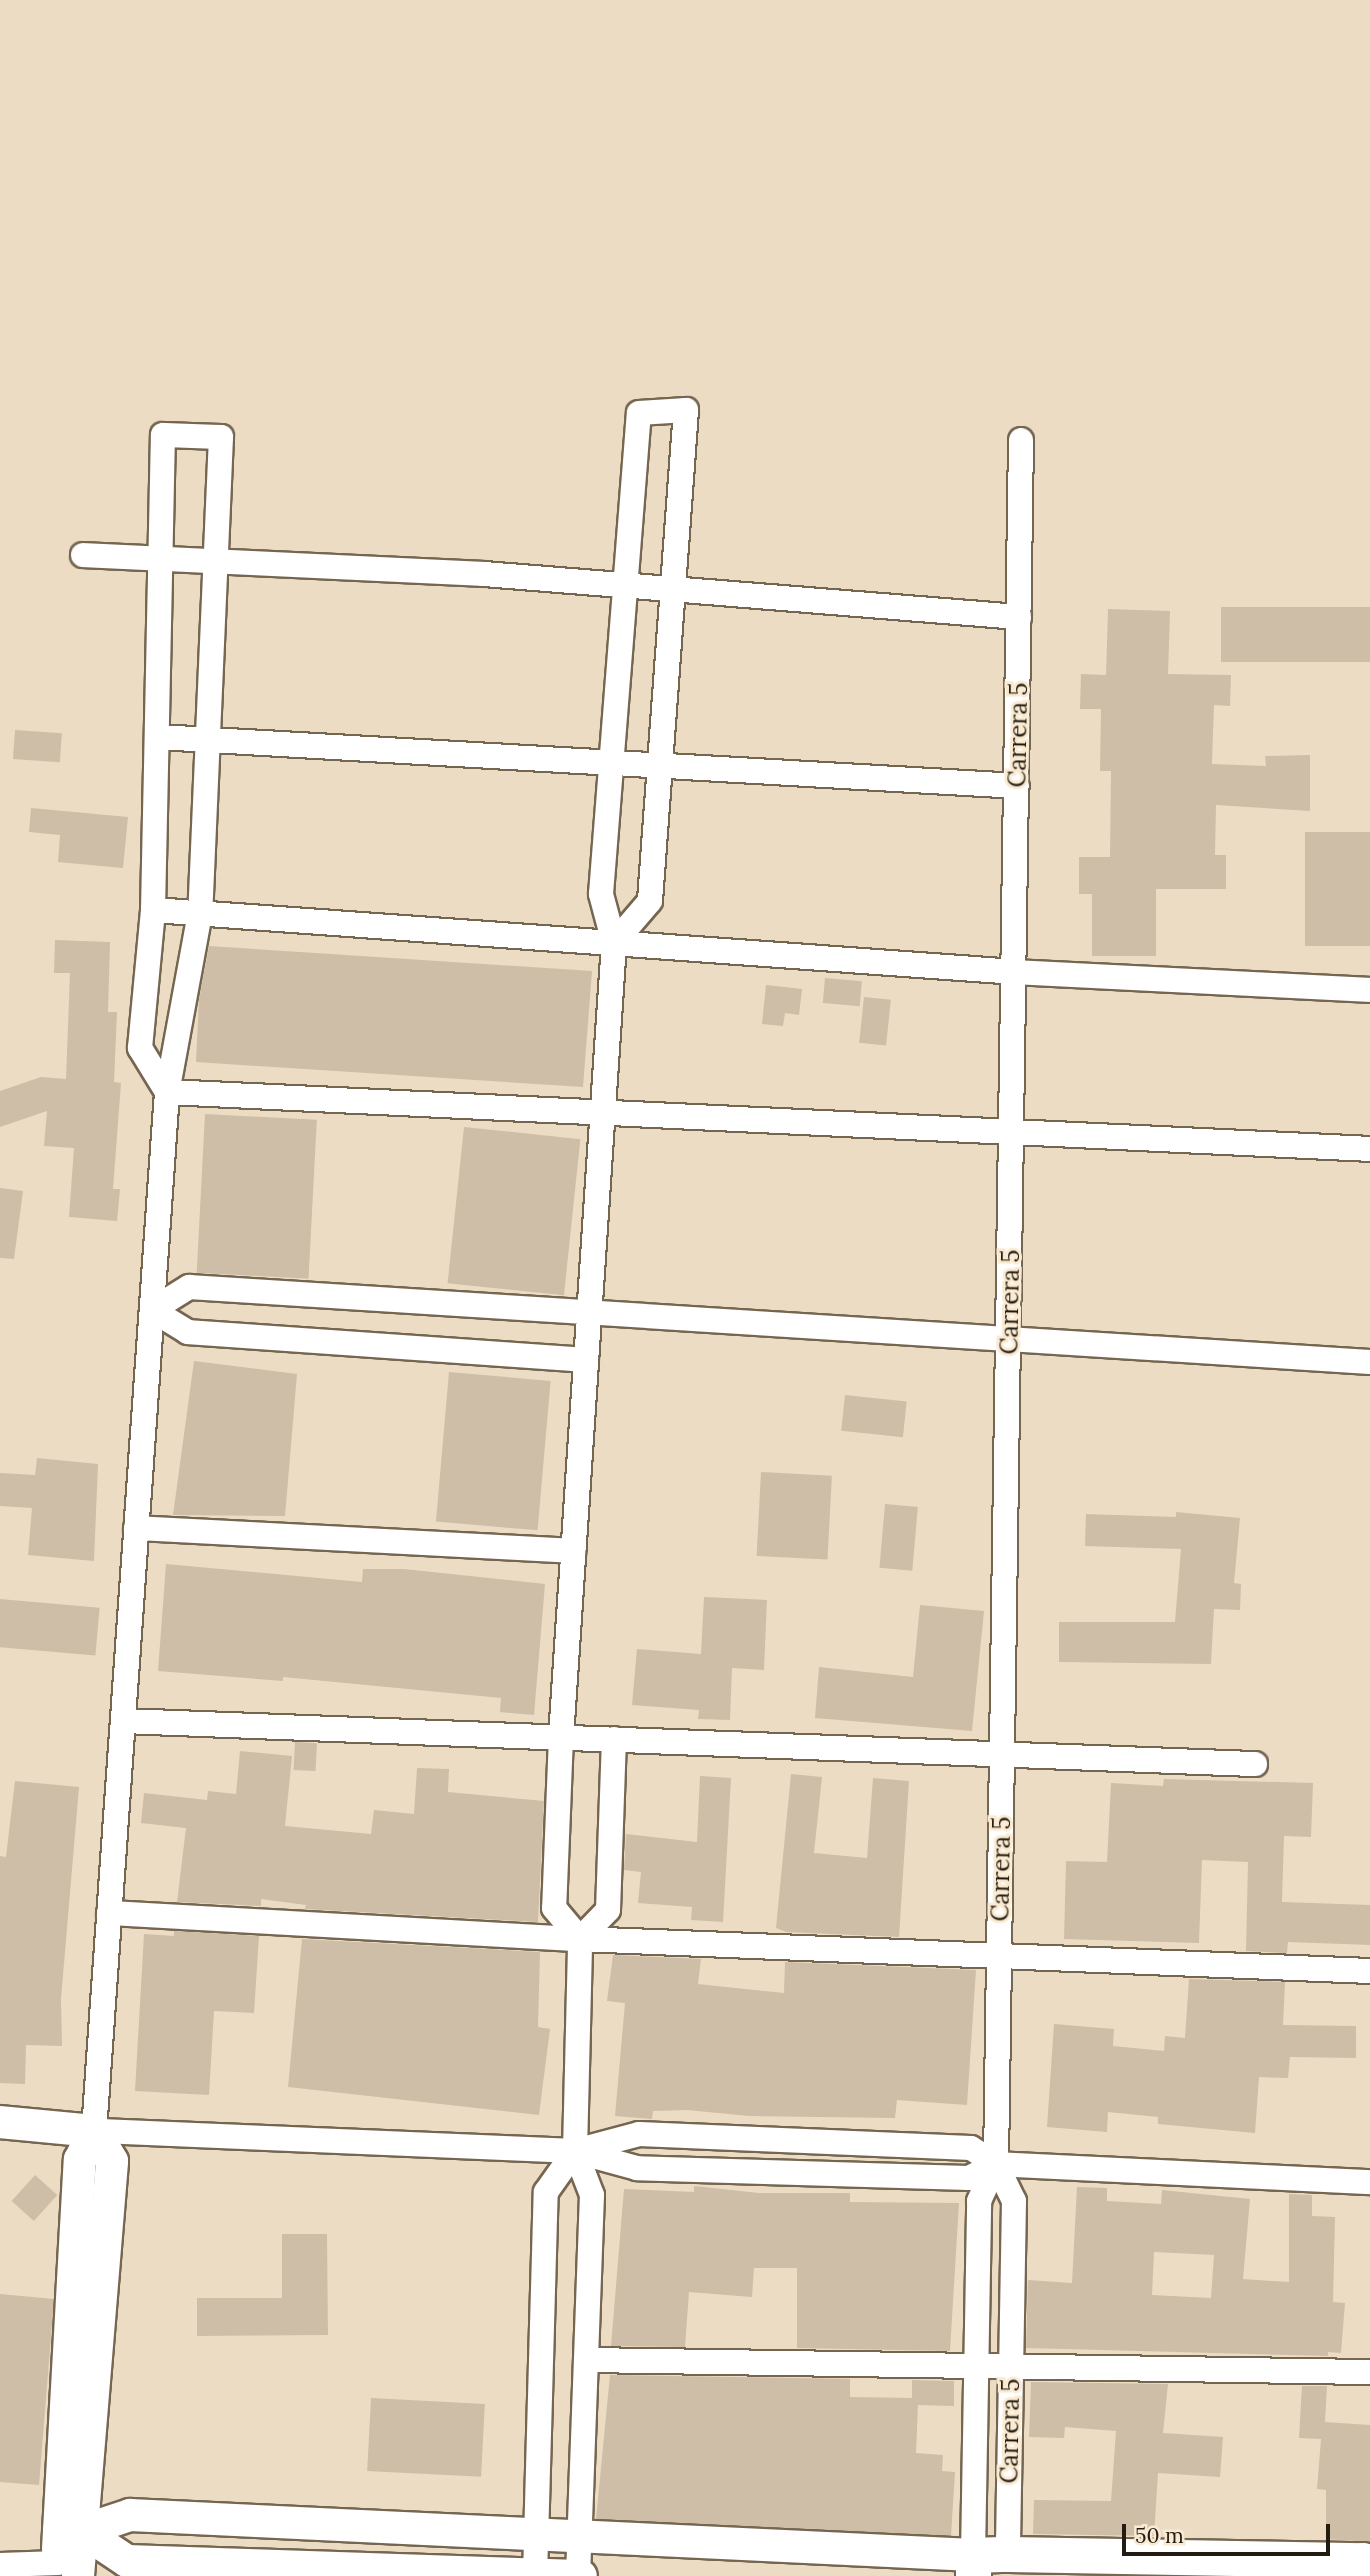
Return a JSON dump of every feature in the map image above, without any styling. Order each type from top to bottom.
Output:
[{"type":"main road","points":[[973,2566],[1370,2564]]},
{"type":"street","points":[[70,2531],[127,2561],[319,2572],[579,2576],[592,2195],[575,2151],[580,1939],[554,1908],[561,1737],[614,943],[601,894],[614,763],[639,412],[686,410],[650,901],[614,943]]},
{"type":"street","points":[[0,2565],[64,2572],[112,2161],[93,2131],[167,1092],[200,913],[221,437],[163,435],[153,910],[140,1048],[167,1092]]},
{"type":"street","name":"Carrera 5","points":[[973,2566],[979,2366],[979,2201],[996,2164],[1021,440]]},
{"type":"street","points":[[83,555],[216,560],[674,587],[1019,617]]},
{"type":"street","points":[[158,737],[1017,786]]},
{"type":"street","points":[[153,910],[1015,972],[1370,990]]},
{"type":"street","points":[[167,1092],[1370,1149]]},
{"type":"street","points":[[152,1310],[189,1287],[1370,1362]]},
{"type":"street","points":[[152,1310],[188,1332],[586,1360]]},
{"type":"street","points":[[136,1528],[573,1551]]},
{"type":"street","points":[[123,1721],[1255,1764]]},
{"type":"street","points":[[580,1939],[608,1910],[614,1739]]},
{"type":"street","points":[[109,1913],[580,1939],[1370,1970]]},
{"type":"street","points":[[0,2122],[93,2131],[575,2151],[637,2168],[968,2178],[996,2164],[1370,2182]]},
{"type":"street","points":[[535,2575],[547,2192],[575,2151],[639,2134],[971,2148],[996,2164]]},
{"type":"street","name":"Carrera 5","points":[[996,2164],[1014,2201],[1007,2565]]},
{"type":"street","points":[[586,2360],[1370,2372]]},
{"type":"street","points":[[70,2531],[131,2515],[536,2533],[973,2566]]},
{"type":"building","points":[[1221,607],[1370,607],[1370,662],[1221,662]]},
{"type":"building","points":[[1108,609],[1170,611],[1168,674],[1231,675],[1230,706],[1214,705],[1212,764],[1266,766],[1265,756],[1310,755],[1310,811],[1216,805],[1215,855],[1226,855],[1226,889],[1156,889],[1156,956],[1092,956],[1092,894],[1079,894],[1079,857],[1110,857],[1111,771],[1100,771],[1101,709],[1080,709],[1081,674],[1106,675]]},
{"type":"building","points":[[15,730],[62,733],[60,762],[13,759]]},
{"type":"building","points":[[31,808],[128,817],[123,868],[58,862],[60,835],[29,832]]},
{"type":"building","points":[[1305,832],[1370,832],[1370,946],[1305,946]]},
{"type":"building","points":[[55,940],[110,942],[108,1012],[117,1012],[114,1082],[121,1083],[113,1189],[120,1189],[117,1221],[69,1217],[74,1148],[44,1146],[47,1111],[0,1127],[0,1091],[41,1077],[66,1079],[70,973],[54,973]]},
{"type":"building","points":[[209,946],[592,971],[583,1087],[196,1062],[199,1000]]},
{"type":"building","points":[[825,978],[862,981],[860,1006],[823,1003]]},
{"type":"building","points":[[766,985],[802,989],[799,1015],[785,1013],[783,1026],[762,1024]]},
{"type":"building","points":[[864,997],[891,1000],[886,1046],[859,1043]]},
{"type":"building","points":[[205,1114],[317,1120],[309,1279],[197,1273]]},
{"type":"building","points":[[464,1127],[580,1139],[564,1295],[448,1283]]},
{"type":"building","points":[[0,1188],[23,1191],[14,1259],[0,1258]]},
{"type":"building","points":[[194,1361],[297,1374],[285,1516],[173,1515]]},
{"type":"building","points":[[449,1372],[551,1381],[538,1530],[436,1521]]},
{"type":"building","points":[[845,1395],[907,1401],[903,1437],[841,1431]]},
{"type":"building","points":[[37,1458],[98,1464],[94,1561],[28,1555],[32,1508],[0,1506],[0,1473],[35,1475]]},
{"type":"building","points":[[761,1472],[832,1476],[828,1560],[757,1556]]},
{"type":"building","points":[[885,1504],[918,1507],[912,1571],[879,1568]]},
{"type":"building","points":[[1176,1512],[1240,1518],[1234,1583],[1241,1584],[1240,1610],[1214,1609],[1211,1664],[1059,1662],[1059,1622],[1175,1622],[1181,1549],[1085,1546],[1086,1514],[1176,1517]]},
{"type":"building","points":[[166,1564],[362,1582],[363,1569],[404,1569],[545,1584],[534,1715],[500,1712],[501,1698],[283,1677],[283,1681],[158,1671]]},
{"type":"building","points":[[704,1597],[767,1600],[764,1670],[732,1668],[730,1720],[698,1719],[699,1710],[632,1705],[637,1649],[701,1654]]},
{"type":"building","points":[[0,1599],[100,1608],[95,1656],[0,1647]]},
{"type":"building","points":[[920,1605],[984,1611],[972,1731],[815,1718],[819,1667],[913,1677]]},
{"type":"building","points":[[295,1742],[317,1743],[316,1771],[294,1770]]},
{"type":"building","points":[[240,1751],[292,1756],[285,1826],[371,1834],[374,1810],[414,1814],[417,1768],[449,1769],[448,1792],[544,1801],[538,1922],[305,1909],[306,1905],[261,1899],[261,1906],[177,1902],[186,1828],[141,1823],[144,1793],[207,1800],[208,1791],[236,1794]]},
{"type":"building","points":[[791,1774],[822,1777],[814,1853],[867,1858],[873,1778],[909,1781],[899,1937],[786,1932],[776,1928]]},
{"type":"building","points":[[700,1776],[731,1778],[723,1922],[691,1920],[692,1907],[638,1903],[641,1872],[624,1870],[626,1834],[697,1842]]},
{"type":"building","points":[[1164,1779],[1313,1783],[1311,1837],[1284,1836],[1282,1902],[1370,1905],[1370,1945],[1288,1942],[1287,1953],[1246,1951],[1248,1862],[1202,1860],[1199,1943],[1064,1939],[1066,1861],[1107,1862],[1111,1783],[1163,1786]]},
{"type":"building","points":[[15,1781],[79,1787],[61,1999],[62,2046],[26,2045],[25,2084],[0,2083],[0,1856],[6,1857]]},
{"type":"building","points":[[174,1931],[259,1936],[254,2013],[214,2011],[209,2095],[135,2091],[144,1934],[174,1936]]},
{"type":"building","points":[[302,1939],[540,1952],[538,2027],[550,2029],[539,2115],[288,2087]]},
{"type":"building","points":[[613,1955],[701,1959],[698,1984],[784,1993],[785,1962],[976,1970],[967,2105],[897,2100],[895,2118],[749,2116],[687,2110],[653,2111],[652,2119],[615,2116],[625,2003],[607,2001]]},
{"type":"building","points":[[1189,1979],[1285,1982],[1283,2025],[1356,2026],[1356,2058],[1290,2057],[1288,2078],[1259,2077],[1255,2133],[1158,2124],[1158,2117],[1108,2112],[1107,2132],[1047,2127],[1054,2024],[1114,2029],[1113,2046],[1164,2051],[1165,2036],[1185,2038]]},
{"type":"building","points":[[35,2175],[57,2195],[34,2221],[12,2201]]},
{"type":"building","points":[[694,2186],[759,2193],[850,2193],[850,2202],[959,2203],[950,2351],[797,2348],[797,2268],[754,2268],[752,2297],[689,2292],[685,2347],[611,2346],[624,2189],[694,2192]]},
{"type":"building","points":[[1077,2187],[1107,2188],[1107,2201],[1161,2204],[1162,2190],[1250,2199],[1243,2279],[1289,2282],[1289,2194],[1312,2195],[1312,2216],[1335,2217],[1333,2302],[1345,2303],[1341,2353],[1328,2352],[1328,2356],[1026,2348],[1028,2280],[1072,2283]],"holes":[[[1154,2252],[1214,2255],[1211,2298],[1152,2295]]]},
{"type":"building","points":[[282,2234],[327,2234],[328,2335],[197,2336],[197,2298],[282,2298]]},
{"type":"building","points":[[0,2294],[54,2299],[39,2485],[0,2482]]},
{"type":"building","points":[[610,2375],[850,2379],[850,2397],[912,2398],[912,2380],[954,2381],[954,2406],[918,2405],[916,2453],[943,2455],[942,2471],[955,2472],[951,2536],[596,2519]]},
{"type":"building","points":[[1031,2382],[1168,2384],[1163,2433],[1223,2437],[1220,2477],[1158,2473],[1154,2536],[1033,2534],[1034,2500],[1111,2501],[1116,2431],[1065,2427],[1064,2438],[1029,2437]]},
{"type":"building","points":[[1302,2386],[1327,2386],[1325,2422],[1370,2425],[1370,2542],[1326,2539],[1326,2490],[1317,2489],[1321,2439],[1299,2438]]},
{"type":"building","points":[[371,2398],[485,2404],[481,2477],[367,2471]]}]
